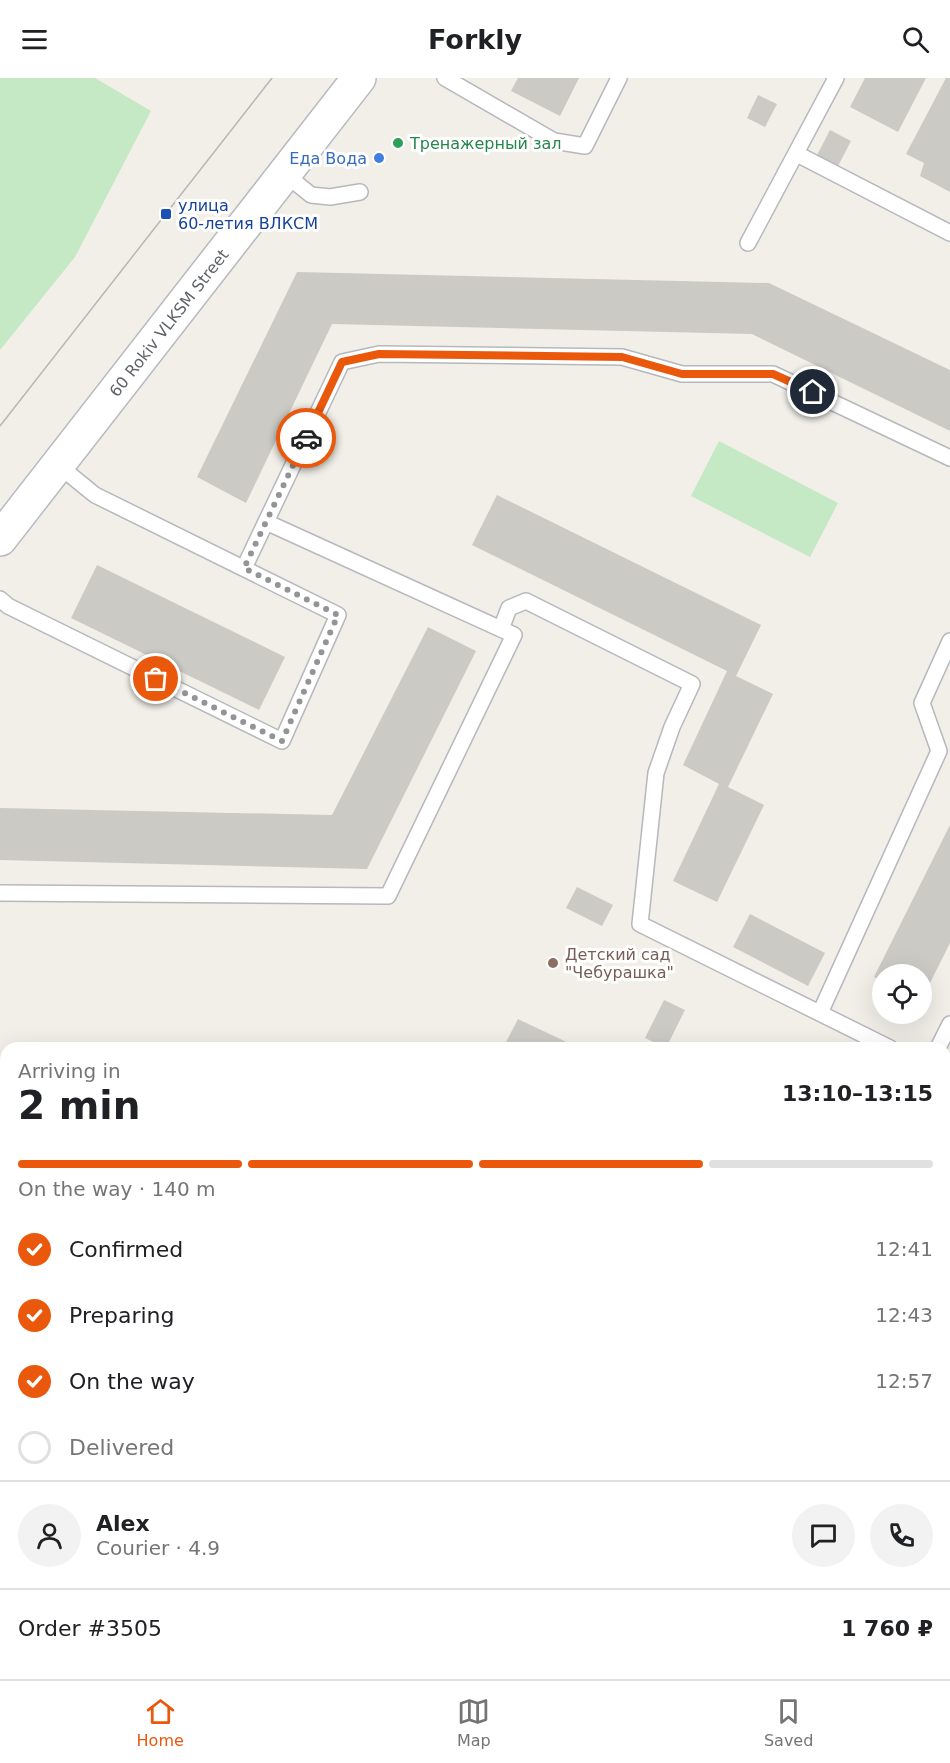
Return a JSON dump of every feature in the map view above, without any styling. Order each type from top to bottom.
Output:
[{"type":"street","name":"60 Rokiv VLKSM Street","points":[[0,539],[359,78]]},
{"type":"lane","points":[[445,78],[554,141],[585,146],[618,78]]},
{"type":"lane","points":[[748,243],[836,78]]},
{"type":"lane","points":[[797,154],[950,233]]},
{"type":"lane","points":[[285,174],[311,195],[330,197],[360,192]]},
{"type":"lane","points":[[244,568],[342,362],[379,354],[622,357],[682,374],[773,374],[950,458]]},
{"type":"lane","points":[[0,600],[282,741],[338,615],[95,495],[58,465]]},
{"type":"lane","points":[[0,893],[388,896],[514,635],[266,522]]},
{"type":"lane","points":[[501,629],[509,608],[526,601],[692,684],[672,727],[656,773],[640,924],[878,1042]]},
{"type":"lane","points":[[819,1013],[939,751],[922,703],[950,641]]},
{"type":"lane","points":[[941,1042],[950,1024]]},
{"type":"green space","points":[[0,78],[95,78],[151,111],[75,257],[0,350]]},
{"type":"green space","points":[[719,441],[838,503],[810,557],[691,496]]},
{"type":"building","points":[[518,78],[579,78],[560,116],[511,91]]},
{"type":"building","points":[[865,78],[926,78],[898,132],[850,107]]},
{"type":"building","points":[[946,78],[950,78],[950,192],[920,176],[924,163],[906,154]]},
{"type":"building","points":[[758,95],[777,104],[765,127],[747,118]]},
{"type":"building","points":[[830,130],[851,141],[836,170],[815,159]]},
{"type":"building","points":[[297,272],[769,283],[950,370],[950,431],[752,334],[332,324],[246,503],[197,477]]},
{"type":"building","points":[[497,495],[761,625],[736,676],[773,694],[728,787],[764,805],[717,902],[673,881],[719,784],[683,765],[727,671],[472,545]]},
{"type":"building","points":[[97,565],[285,657],[259,710],[71,618]]},
{"type":"building","points":[[428,627],[476,651],[367,869],[0,860],[0,808],[332,815]]},
{"type":"building","points":[[950,825],[950,943],[932,979],[932,964],[880,964]]},
{"type":"building","points":[[577,887],[613,905],[602,926],[566,908]]},
{"type":"building","points":[[750,914],[825,953],[808,986],[733,947]]},
{"type":"building","points":[[664,1000],[685,1010],[669,1042],[653,1042],[645,1038]]},
{"type":"building","points":[[518,1019],[566,1042],[506,1042]]},
{"type":"tram line","points":[[0,426],[272,78]]},
{"type":"way so far","points":[[156,679],[282,741],[338,615],[244,568],[306,438]]},
{"type":"place","name":"Тренажерный зал","points":[[398,143]]},
{"type":"place","name":"Еда Вода","points":[[379,158]]},
{"type":"place","name":"улица 60-летия ВЛКСМ","points":[[166,214]]},
{"type":"place","name":"Детский сад \"Чебурашка\"","points":[[553,963]]},
{"type":"route","points":[[306,438],[342,362],[379,354],[622,357],[682,374],[773,374],[813,392]]}]
